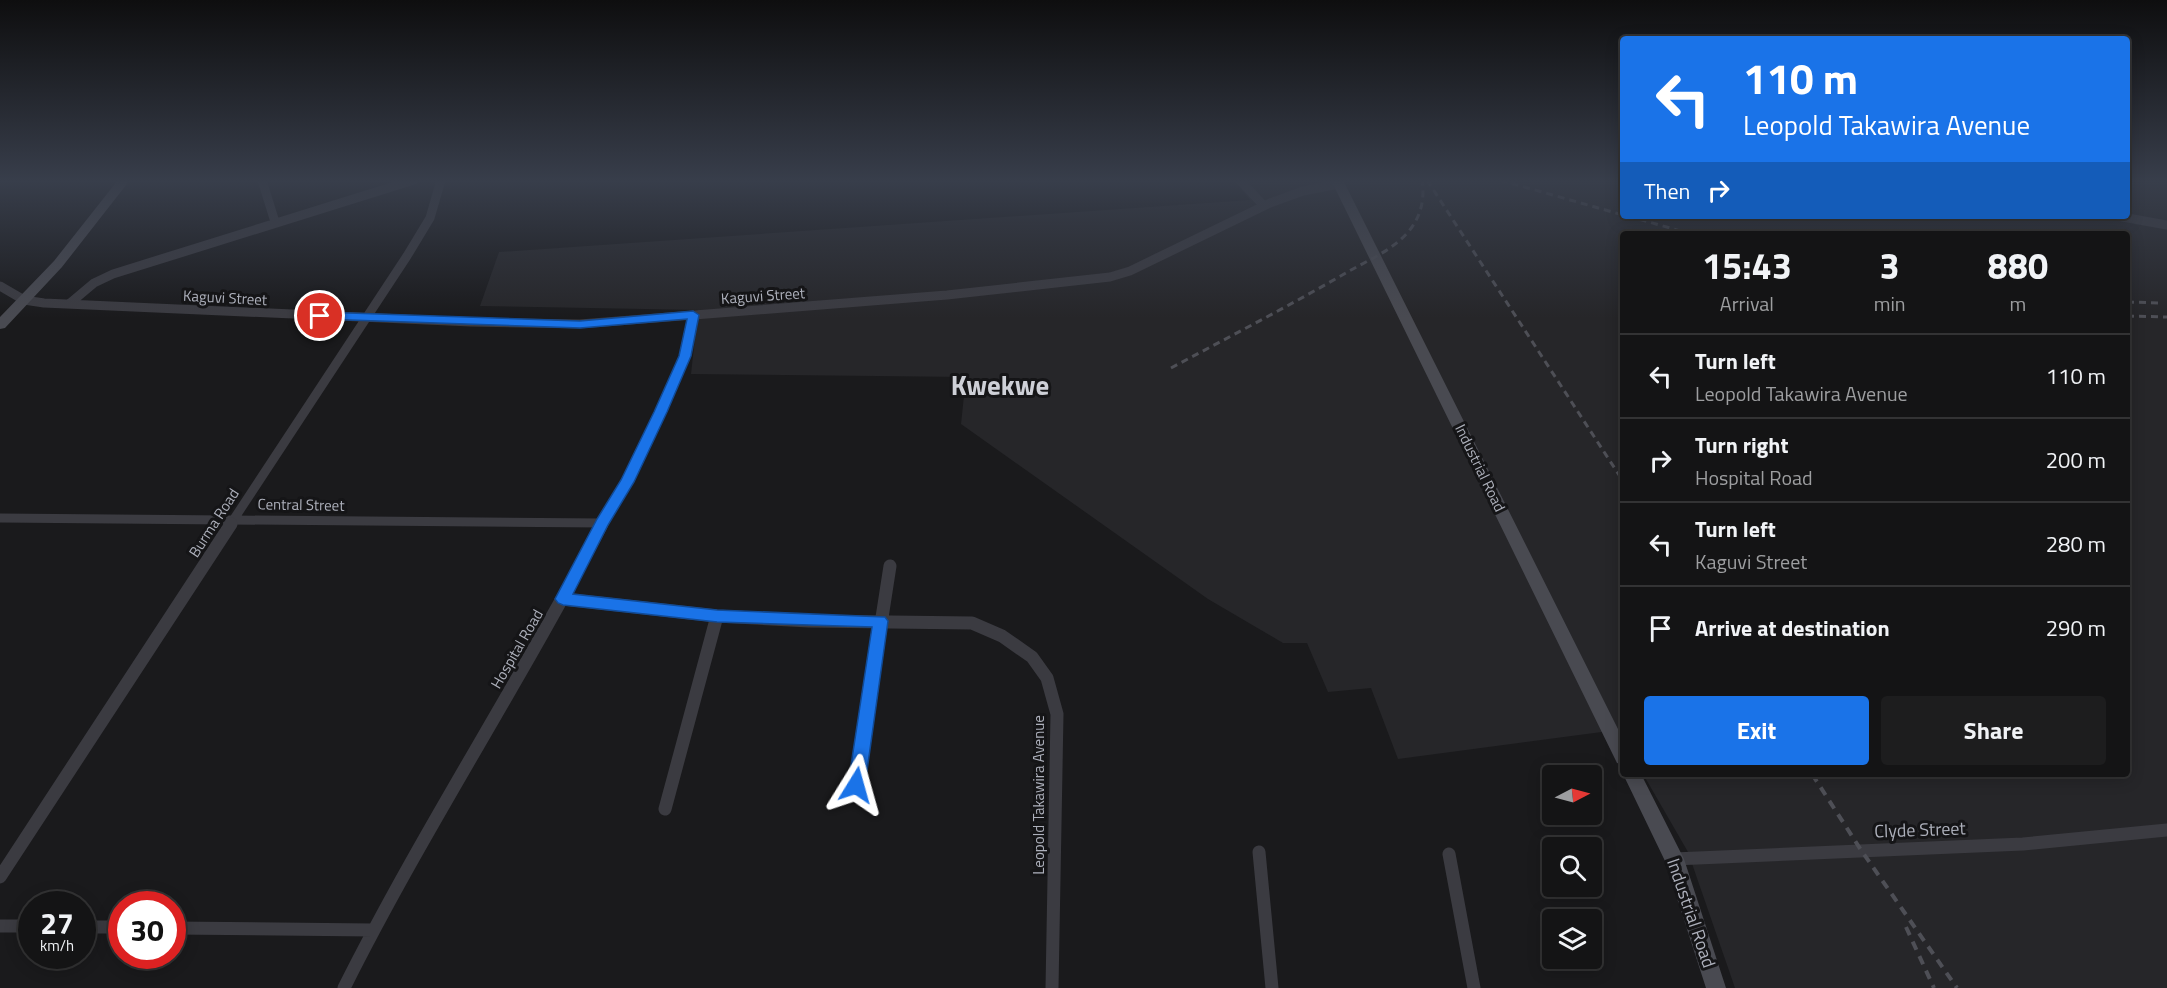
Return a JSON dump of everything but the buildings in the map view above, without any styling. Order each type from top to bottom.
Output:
[{"type":"street","points":[[0,325],[89,226]]},
{"type":"street","points":[[69,304],[103,278],[262,226]]},
{"type":"street","name":"Burma Road","points":[[0,877],[425,226]]},
{"type":"street","name":"Kaguvi Street","points":[[24,300],[365,318],[580,324],[959,294],[1110,278],[1130,272],[1221,226]]},
{"type":"street","name":"Industrial Road","points":[[1360,226],[1620,751]]},
{"type":"street","points":[[0,286],[24,300]]},
{"type":"street","name":"Hospital Road","points":[[345,988],[374,930],[563,599],[602,523],[627,482],[681,366],[693,315]]},
{"type":"street","name":"Central Street","points":[[0,518],[602,523]]},
{"type":"street","points":[[856,785],[890,566]]},
{"type":"street","name":"Leopold Takawira Avenue","points":[[563,599],[717,616],[972,623],[991,628],[1018,645],[1044,671],[1058,714],[1052,988]]},
{"type":"street","points":[[665,809],[717,616]]},
{"type":"street","name":"Industrial Road","points":[[1633,777],[1674,859],[1716,988]]},
{"type":"street","name":"Clyde Street","points":[[1674,859],[2023,844],[2167,830]]},
{"type":"street","points":[[1259,852],[1272,988]]},
{"type":"street","points":[[1449,854],[1474,988]]},
{"type":"street","points":[[0,926],[18,926]]},
{"type":"street","points":[[186,928],[374,930]]},
{"type":"shaded area","name":"Kwekwe","points":[[873,226],[2167,226],[2167,988],[1735,988],[1688,852],[1645,777],[2130,777],[2130,231],[1620,231],[1620,735],[1617,730],[1398,759],[1371,688],[1328,692],[1307,643],[1283,643],[1208,599],[961,424],[966,377],[691,374],[698,310],[480,306],[499,252]]},
{"type":"railway","points":[[1171,368],[1378,255],[1395,244],[1412,226]]},
{"type":"railway","points":[[1457,226],[1620,476]]},
{"type":"railway","points":[[1663,226],[1680,231]]},
{"type":"railway","points":[[2130,302],[2160,303]]},
{"type":"railway","points":[[2130,316],[2167,317]]},
{"type":"railway","points":[[1814,777],[1861,850],[1957,988]]},
{"type":"railway","points":[[1906,927],[1934,988]]},
{"type":"district","name":"Kwekwe","points":[[1000,386]]},
{"type":"route","points":[[320,316],[580,324],[693,315],[685,356],[661,412],[627,482],[602,523],[563,599],[717,616],[809,621],[880,621],[856,785]]}]
